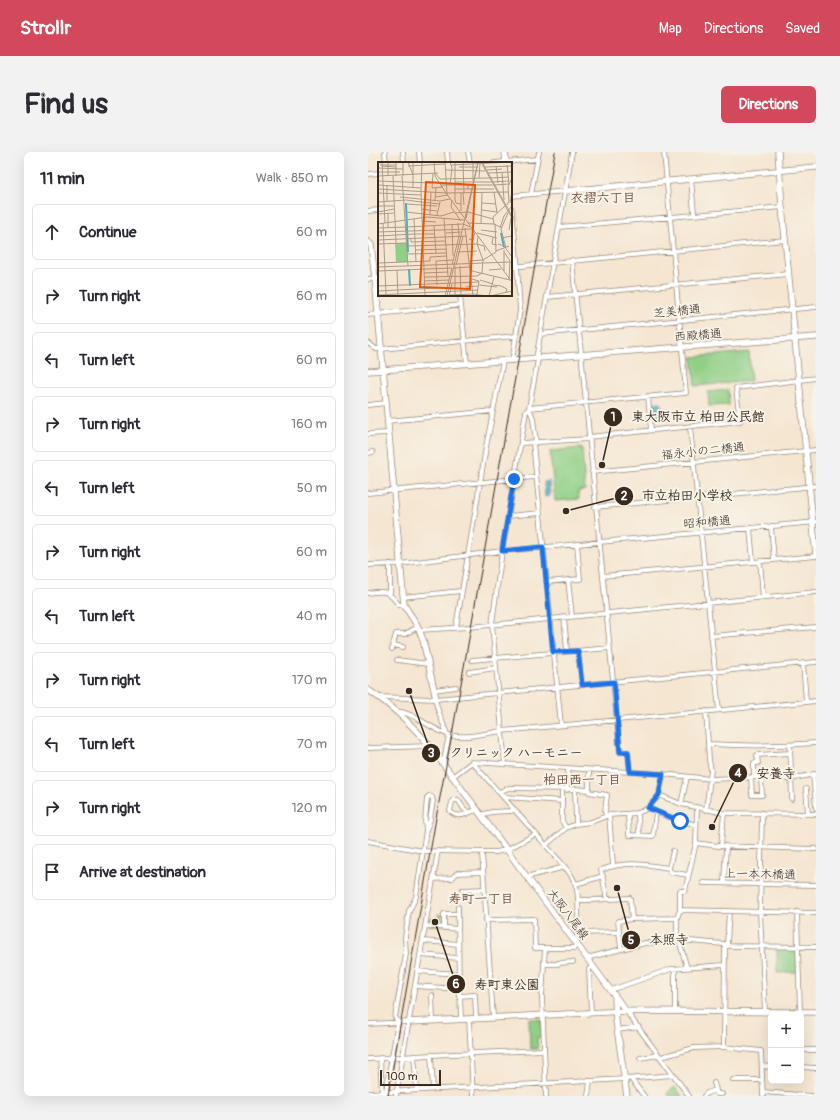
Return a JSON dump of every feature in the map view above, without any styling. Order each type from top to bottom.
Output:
[{"type":"street","points":[[385,152],[386,162]]},
{"type":"street","points":[[403,152],[404,162]]},
{"type":"street","points":[[419,152],[420,162]]},
{"type":"street","points":[[447,152],[448,162]]},
{"type":"street","points":[[468,152],[470,162]]},
{"type":"street","points":[[505,152],[506,162],[538,159]]},
{"type":"street","points":[[531,194],[539,152]]},
{"type":"street","points":[[505,764],[492,624],[514,479],[526,412],[529,408],[552,262],[572,152]]},
{"type":"street","points":[[529,408],[686,393],[664,152]]},
{"type":"street","points":[[604,576],[816,555],[814,522],[794,338],[778,152]]},
{"type":"street","points":[[512,196],[816,167]]},
{"type":"street","points":[[368,174],[378,173]]},
{"type":"street","points":[[691,179],[694,214]]},
{"type":"street","points":[[559,227],[782,207]]},
{"type":"street","points":[[368,211],[378,210]]},
{"type":"street","points":[[512,231],[514,267],[520,310],[512,361]]},
{"type":"street","points":[[514,267],[572,260],[785,240]]},
{"type":"street","points":[[368,242],[371,245],[377,278],[382,370],[404,604],[418,629],[428,664],[439,715],[448,735],[443,765]]},
{"type":"street","points":[[572,260],[620,752],[628,752],[630,772]]},
{"type":"street","points":[[547,297],[788,274]]},
{"type":"street","points":[[368,279],[377,278]]},
{"type":"street","points":[[460,296],[467,364]]},
{"type":"street","points":[[368,315],[461,305]]},
{"type":"street","name":"芝美橋通","points":[[540,334],[816,307]]},
{"type":"street","points":[[368,343],[376,349],[381,349],[516,336]]},
{"type":"street","name":"西殿橋通","points":[[368,371],[816,337]]},
{"type":"street","points":[[456,628],[480,482],[503,361]]},
{"type":"street","points":[[521,443],[589,438],[740,421],[736,388],[816,378]]},
{"type":"street","points":[[648,396],[651,430]]},
{"type":"street","points":[[368,405],[386,403]]},
{"type":"street","points":[[529,408],[533,418],[535,477],[537,480],[561,725]]},
{"type":"street","points":[[387,421],[493,410]]},
{"type":"street","points":[[690,427],[719,710]]},
{"type":"street","points":[[368,434],[388,433]]},
{"type":"street","name":"福永小の二橋通","points":[[592,472],[816,450]]},
{"type":"street","points":[[368,453],[373,452]]},
{"type":"street","points":[[368,493],[535,477]]},
{"type":"street","points":[[595,507],[816,486]]},
{"type":"street","points":[[508,516],[540,513]]},
{"type":"street","name":"昭和橋通","points":[[368,565],[400,564],[502,551],[814,522]]},
{"type":"street","points":[[771,526],[774,560]]},
{"type":"street","points":[[750,528],[753,562]]},
{"type":"street","points":[[546,582],[580,579],[577,544]]},
{"type":"street","points":[[760,561],[763,597]]},
{"type":"street","points":[[390,564],[390,593],[399,605],[404,604]]},
{"type":"street","points":[[568,580],[572,616]]},
{"type":"street","points":[[403,597],[461,591]]},
{"type":"street","points":[[403,647],[392,647],[396,634],[404,634],[418,629],[456,628],[816,592]]},
{"type":"street","points":[[368,593],[390,593]]},
{"type":"street","points":[[564,616],[567,651]]},
{"type":"street","points":[[711,636],[816,627]]},
{"type":"street","points":[[472,660],[610,648]]},
{"type":"street","points":[[578,651],[582,685]]},
{"type":"street","points":[[397,660],[428,664]]},
{"type":"street","points":[[378,697],[435,699],[816,662]]},
{"type":"street","points":[[803,663],[806,702]]},
{"type":"street","points":[[469,672],[496,668]]},
{"type":"street","points":[[434,690],[456,688]]},
{"type":"street","name":"大阪八尾線","points":[[368,690],[417,730],[430,746],[452,778],[626,1011]]},
{"type":"street","points":[[395,711],[402,711],[448,735],[458,737],[561,725],[816,701]]},
{"type":"street","points":[[706,711],[711,779],[706,810]]},
{"type":"street","points":[[407,721],[411,715]]},
{"type":"street","points":[[709,744],[741,746],[816,743]]},
{"type":"street","points":[[790,745],[790,779],[792,799]]},
{"type":"street","points":[[368,748],[430,746]]},
{"type":"street","points":[[761,777],[762,795],[752,795],[754,763],[758,763],[757,755],[790,754]]},
{"type":"street","points":[[472,762],[565,867],[576,884],[578,900],[577,944],[574,948],[535,948],[534,919],[486,920]]},
{"type":"street","points":[[452,778],[472,762],[663,774],[711,779],[753,777],[790,779],[815,774],[816,808]]},
{"type":"street","points":[[566,828],[562,821],[562,801],[568,769]]},
{"type":"street","points":[[589,790],[590,770]]},
{"type":"street","points":[[546,845],[566,828],[576,824],[590,822],[608,816],[638,814],[648,808],[659,795],[663,774]]},
{"type":"street","points":[[681,804],[687,776]]},
{"type":"street","points":[[499,792],[509,788],[575,789],[589,790],[589,792],[606,795],[605,811],[608,816],[613,865]]},
{"type":"street","points":[[575,789],[576,824]]},
{"type":"street","points":[[806,789],[808,814]]},
{"type":"street","points":[[659,795],[681,804],[724,813],[816,814]]},
{"type":"street","points":[[384,1093],[398,1022],[395,1017],[406,954],[405,937],[409,911],[416,897],[426,830],[430,820],[433,800],[432,797],[429,796],[427,798],[425,821],[426,830]]},
{"type":"street","points":[[504,797],[562,801]]},
{"type":"street","points":[[469,812],[464,809],[458,800],[456,799],[452,802],[450,811],[454,815],[462,816],[476,810]]},
{"type":"street","points":[[648,808],[680,821],[696,825]]},
{"type":"street","points":[[687,968],[678,939],[678,918],[680,910],[680,891],[685,890],[696,843],[697,808]]},
{"type":"street","points":[[480,815],[492,812],[511,811],[514,809]]},
{"type":"street","points":[[628,814],[629,835],[653,836],[656,812]]},
{"type":"street","points":[[724,813],[724,883]]},
{"type":"street","points":[[762,813],[760,912],[765,1012]]},
{"type":"street","points":[[638,814],[639,835]]},
{"type":"street","points":[[368,841],[423,851],[482,853],[506,850],[536,834]]},
{"type":"street","points":[[696,843],[762,848],[816,849]]},
{"type":"street","points":[[396,1094],[438,851]]},
{"type":"street","points":[[673,851],[669,868],[670,872],[688,875]]},
{"type":"street","points":[[482,853],[493,1017]]},
{"type":"street","points":[[607,899],[601,870],[613,865],[630,863],[669,868]]},
{"type":"street","points":[[526,877],[565,867]]},
{"type":"street","points":[[433,879],[452,878],[457,873],[483,872]]},
{"type":"street","points":[[576,884],[603,876]]},
{"type":"street","name":"上一本木橋通","points":[[703,883],[816,885]]},
{"type":"street","points":[[462,890],[484,889]]},
{"type":"street","points":[[578,900],[630,898],[632,919]]},
{"type":"street","points":[[458,907],[458,974],[461,1019]]},
{"type":"street","points":[[680,910],[816,913]]},
{"type":"street","points":[[724,1047],[724,947],[727,944],[729,911]]},
{"type":"street","points":[[797,912],[800,1012]]},
{"type":"street","points":[[444,928],[444,914],[457,914]]},
{"type":"street","points":[[621,949],[618,921],[632,919],[678,918]]},
{"type":"street","points":[[425,926],[458,929]]},
{"type":"street","points":[[577,933],[619,932]]},
{"type":"street","points":[[587,958],[645,943],[678,939],[726,945],[816,947]]},
{"type":"street","points":[[423,941],[458,944]]},
{"type":"street","points":[[545,948],[543,1015],[546,1096]]},
{"type":"street","points":[[420,955],[458,958]]},
{"type":"street","points":[[544,964],[573,962]]},
{"type":"street","points":[[590,1013],[589,969],[593,966]]},
{"type":"street","points":[[611,990],[671,969],[724,966]]},
{"type":"street","points":[[675,969],[675,1011]]},
{"type":"street","points":[[417,971],[458,974]]},
{"type":"street","points":[[415,986],[459,989]]},
{"type":"street","points":[[432,995],[433,1020]]},
{"type":"street","points":[[460,995],[475,995],[472,1018],[471,1053],[473,1096]]},
{"type":"street","points":[[615,995],[617,1030],[628,1079],[627,1096]]},
{"type":"street","points":[[368,1024],[626,1011],[768,1012]]},
{"type":"street","points":[[626,1011],[690,1096]]},
{"type":"street","points":[[804,1012],[816,1012]]},
{"type":"street","points":[[617,1030],[639,1027]]},
{"type":"street","points":[[640,1058],[660,1056],[694,1048],[724,1047],[761,1051],[763,1094],[812,1096]]},
{"type":"street","points":[[368,1059],[403,1056],[544,1050]]},
{"type":"street","points":[[804,1050],[816,1050]]},
{"type":"street","points":[[431,1055],[433,1089]]},
{"type":"street","points":[[414,1056],[417,1090]]},
{"type":"street","points":[[380,1058],[384,1093]]},
{"type":"street","points":[[762,1066],[768,1067]]},
{"type":"street","points":[[804,1067],[816,1068]]},
{"type":"street","points":[[370,1094],[396,1094],[428,1089],[628,1079],[674,1074]]},
{"type":"street","points":[[628,1079],[644,1096]]},
{"type":"street","points":[[733,1080],[762,1080]]},
{"type":"street","points":[[588,1096],[590,1081]]},
{"type":"street","points":[[714,1083],[717,1094],[722,1094]]},
{"type":"street","points":[[428,1089],[428,1096]]},
{"type":"street","points":[[704,1096],[716,1090]]},
{"type":"green space","points":[[749,352],[751,381],[695,386],[692,357]]},
{"type":"green space","points":[[728,390],[729,405],[709,406],[708,392]]},
{"type":"green space","points":[[582,448],[585,490],[578,491],[579,499],[555,501],[550,451]]},
{"type":"green space","points":[[438,914],[442,915],[442,925],[429,925],[430,918],[438,919]]},
{"type":"green space","points":[[777,948],[795,948],[797,950],[797,972],[777,973]]},
{"type":"green space","points":[[529,1019],[541,1019],[542,1037],[537,1037],[538,1049],[530,1049]]},
{"type":"green space","points":[[675,1087],[682,1096],[669,1096],[667,1093]]},
{"type":"water","points":[[654,403],[661,403],[662,417],[656,418]]},
{"type":"water","points":[[549,481],[550,496],[545,497],[544,482]]},
{"type":"railway","points":[[388,1096],[555,152]]},
{"type":"place","name":"東大阪市立 柏田公民館","points":[[602,465]]},
{"type":"place","name":"市立柏田小学校","points":[[566,511]]},
{"type":"place","name":"クリニック ハーモニー","points":[[409,691]]},
{"type":"place","name":"安養寺","points":[[712,827]]},
{"type":"place","name":"本照寺","points":[[617,888]]},
{"type":"place","name":"寿町東公園","points":[[435,922]]},
{"type":"district","name":"衣摺六丁目","points":[[603,197]]},
{"type":"district","name":"柏田西一丁目","points":[[582,779]]},
{"type":"district","name":"寿町一丁目","points":[[481,898]]},
{"type":"route","points":[[514,479],[502,551],[543,547],[553,652],[578,651],[582,685],[614,682],[620,752],[628,752],[630,772],[663,774],[659,795],[648,808],[680,821]]}]
